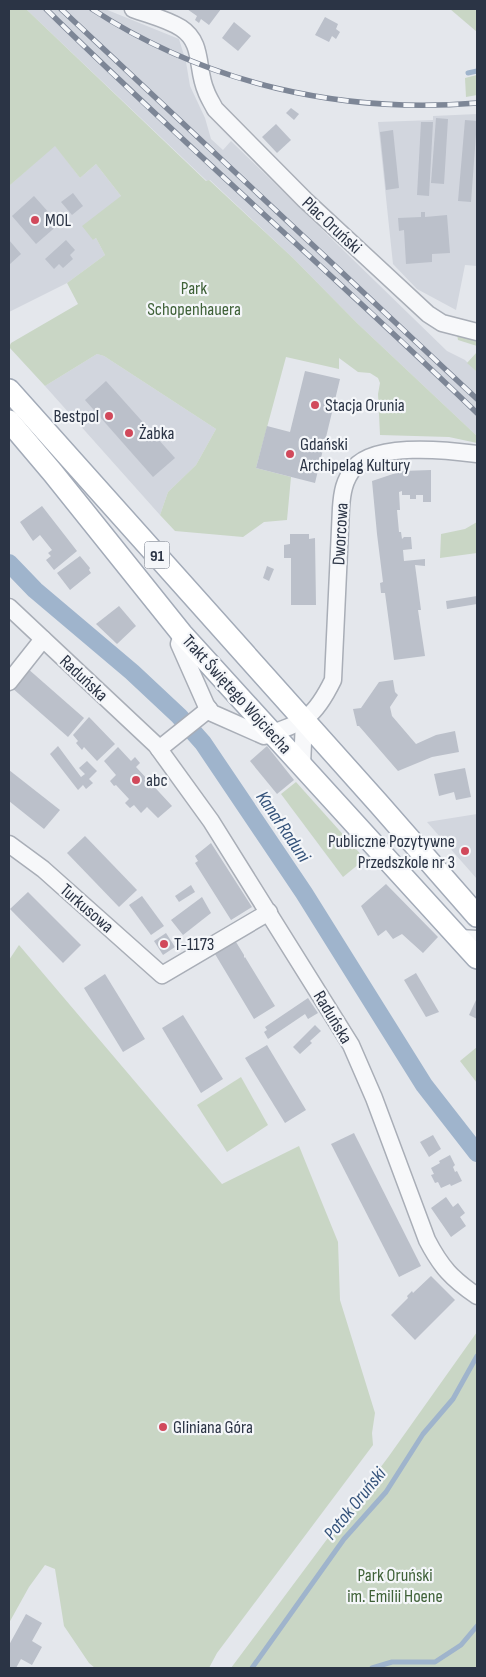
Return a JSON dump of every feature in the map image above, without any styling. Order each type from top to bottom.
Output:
[{"type":"main road","name":"Trakt Świętego Wojciecha","points":[[9,390],[477,916]]},
{"type":"main road","name":"Trakt Świętego Wojciecha","points":[[9,421],[182,634],[302,765],[468,939],[477,958]]},
{"type":"street","name":"Plac Oruński","points":[[134,9],[180,27],[189,34],[196,44],[205,91],[215,109],[305,200],[423,310],[442,323],[477,332]]},
{"type":"street","name":"Dworcowa","points":[[273,733],[304,721],[322,702],[333,680],[340,508],[344,485],[354,467],[371,456],[387,452],[456,451],[477,454]]},
{"type":"street","name":"Raduńska","points":[[9,608],[159,749],[197,799],[351,1045],[374,1098],[427,1240],[439,1262],[461,1285],[477,1296]]},
{"type":"street","points":[[182,634],[179,644],[205,712]]},
{"type":"street","points":[[9,682],[43,639]]},
{"type":"street","points":[[159,749],[205,712],[212,712],[264,736],[273,733]]},
{"type":"street","points":[[302,765],[304,721]]},
{"type":"street","name":"Turkusowa","points":[[9,844],[43,869],[162,974],[269,912]]},
{"type":"shaded area","points":[[26,9],[105,9],[179,39],[186,62],[190,86],[205,118],[211,139],[223,150],[231,141],[447,351],[465,360],[477,372],[477,436],[357,323],[293,258],[210,180],[207,181]]},
{"type":"shaded area","points":[[477,114],[477,266],[465,265],[456,310],[417,289],[393,264],[378,122],[433,120],[433,116]]},
{"type":"shaded area","points":[[55,145],[80,178],[96,164],[121,196],[93,240],[96,238],[105,255],[67,283],[9,312],[9,186]]},
{"type":"shaded area","points":[[97,354],[104,356],[216,429],[196,465],[168,492],[160,515],[45,386]]},
{"type":"shaded area","name":"Publiczne Pozytywne Przedszkole nr 3","points":[[477,814],[477,879],[427,822]]},
{"type":"green space","name":"Park Schopenhauera","points":[[9,9],[26,9],[206,181],[209,180],[293,258],[357,323],[477,436],[477,443],[449,437],[380,435],[378,394],[380,383],[378,378],[370,373],[358,372],[339,358],[339,369],[286,357],[256,468],[291,477],[287,520],[264,522],[243,537],[175,531],[160,515],[168,492],[196,465],[216,429],[104,356],[97,354],[45,386],[9,347],[11,343],[78,304],[67,283],[105,255],[96,238],[93,240],[82,226],[121,196],[96,164],[80,178],[55,146],[9,186]]},
{"type":"green space","points":[[450,9],[477,9],[477,32]]},
{"type":"green space","points":[[477,75],[477,95],[466,97],[465,78]]},
{"type":"green space","points":[[457,335],[477,340],[477,346],[458,340]]},
{"type":"green space","points":[[477,352],[477,372],[467,363]]},
{"type":"green space","points":[[477,522],[477,553],[440,558],[441,534],[465,529]]},
{"type":"green space","points":[[296,782],[365,859],[343,877],[281,794]]},
{"type":"green space","points":[[19,945],[222,1184],[299,1146],[338,1242],[340,1300],[375,1413],[372,1433],[373,1445],[217,1653],[209,1668],[95,1668],[89,1663],[64,1626],[55,1569],[45,1565],[29,1587],[9,1623],[9,960]]},
{"type":"green space","points":[[477,1047],[477,1083],[460,1061]]},
{"type":"green space","points":[[241,1077],[268,1125],[227,1152],[197,1105]]},
{"type":"green space","name":"Park Oruński im. Emilii Hoene","points":[[477,1332],[477,1668],[231,1668],[389,1456]]},
{"type":"building","points":[[187,9],[221,9],[209,25],[201,19],[199,23],[195,20],[197,16]]},
{"type":"building","points":[[325,17],[338,24],[336,29],[340,32],[336,39],[332,36],[329,42],[315,35]]},
{"type":"building","points":[[234,22],[251,36],[238,51],[222,38]]},
{"type":"building","points":[[291,108],[299,114],[294,120],[286,113]]},
{"type":"building","points":[[436,118],[448,119],[444,184],[431,183]]},
{"type":"building","points":[[465,120],[477,121],[471,202],[458,201]]},
{"type":"building","points":[[421,122],[433,122],[429,196],[417,195]]},
{"type":"building","points":[[276,124],[291,140],[277,153],[262,137]]},
{"type":"building","points":[[393,130],[399,188],[386,190],[380,132]]},
{"type":"building","points":[[73,193],[83,206],[72,215],[61,202]]},
{"type":"building","name":"MOL","points":[[34,196],[59,224],[36,244],[12,216]]},
{"type":"building","points":[[421,212],[425,212],[425,217],[447,215],[450,253],[432,254],[432,262],[406,264],[404,230],[399,231],[398,218],[421,217]]},
{"type":"building","points":[[9,240],[21,254],[9,265]]},
{"type":"building","points":[[66,240],[75,250],[70,255],[73,259],[63,268],[59,264],[54,269],[45,259]]},
{"type":"building","points":[[305,371],[340,379],[315,483],[256,468],[267,426],[290,432]]},
{"type":"building","points":[[106,381],[175,458],[153,477],[85,400]]},
{"type":"building","points":[[431,470],[431,502],[423,502],[423,495],[416,495],[416,499],[410,499],[410,495],[402,495],[402,491],[399,492],[400,510],[397,510],[399,532],[401,532],[402,539],[404,537],[411,537],[412,549],[403,550],[404,561],[425,559],[425,566],[415,565],[421,610],[418,610],[425,656],[394,660],[385,593],[381,593],[380,583],[383,582],[372,481],[402,471]]},
{"type":"building","points":[[42,506],[77,551],[54,570],[46,560],[51,556],[48,553],[52,550],[40,535],[33,541],[20,522]]},
{"type":"building","points":[[290,534],[309,534],[309,539],[315,538],[316,605],[291,605],[291,558],[284,558],[284,545],[290,544]]},
{"type":"building","points":[[80,556],[90,568],[91,573],[70,590],[57,573]]},
{"type":"building","points":[[267,566],[274,569],[269,581],[263,578]]},
{"type":"building","points":[[477,596],[477,604],[447,609],[446,601]]},
{"type":"building","points":[[119,606],[136,626],[117,644],[96,624]]},
{"type":"building","points":[[27,668],[84,718],[68,737],[11,687]]},
{"type":"building","points":[[393,680],[395,692],[398,695],[390,707],[392,716],[416,744],[436,735],[455,731],[459,752],[432,757],[398,771],[357,726],[353,709],[361,708],[379,682]]},
{"type":"building","points":[[89,717],[115,744],[97,761],[84,747],[82,750],[76,743],[78,741],[73,735]]},
{"type":"building","points":[[58,746],[81,777],[85,774],[79,768],[87,761],[97,771],[89,779],[93,783],[86,789],[83,785],[78,790],[50,754]]},
{"type":"building","points":[[267,746],[294,780],[277,794],[250,761]]},
{"type":"building","points":[[118,747],[131,761],[135,757],[140,763],[136,767],[172,806],[158,818],[147,807],[141,813],[134,805],[130,808],[125,803],[129,799],[110,781],[116,775],[104,761]]},
{"type":"building","points":[[465,768],[471,797],[456,800],[454,792],[439,796],[434,774]]},
{"type":"building","points":[[9,770],[60,810],[44,829],[9,801]]},
{"type":"building","points":[[85,836],[137,890],[119,907],[67,853]]},
{"type":"building","points":[[211,843],[252,907],[231,920],[195,863],[198,861],[195,856]]},
{"type":"building","points":[[386,884],[438,937],[423,953],[402,934],[393,939],[386,930],[378,936],[361,906]]},
{"type":"building","points":[[191,885],[195,892],[179,902],[175,896]]},
{"type":"building","points":[[28,892],[81,945],[63,963],[10,909]]},
{"type":"building","points":[[142,896],[164,926],[151,935],[129,905]]},
{"type":"building","points":[[202,897],[211,913],[183,935],[171,920]]},
{"type":"building","name":"T-1173","points":[[166,933],[175,947],[163,955],[154,941]]},
{"type":"building","points":[[236,942],[275,1006],[254,1019],[215,954]]},
{"type":"building","points":[[416,973],[439,1012],[426,1017],[404,980]]},
{"type":"building","points":[[105,974],[145,1039],[123,1052],[84,988]]},
{"type":"building","points":[[308,998],[318,1013],[308,1019],[305,1014],[268,1039],[264,1032],[267,1030],[265,1027]]},
{"type":"building","points":[[477,998],[477,1019],[469,1015]]},
{"type":"building","points":[[183,1015],[223,1079],[201,1093],[162,1028]]},
{"type":"building","points":[[315,1025],[321,1031],[300,1054],[293,1047]]},
{"type":"building","points":[[267,1045],[306,1110],[285,1123],[245,1058]]},
{"type":"building","points":[[354,1133],[421,1266],[399,1277],[331,1144]]},
{"type":"building","points":[[433,1135],[441,1149],[429,1157],[420,1142]]},
{"type":"building","points":[[450,1155],[455,1165],[453,1167],[455,1172],[457,1171],[462,1181],[441,1188],[438,1182],[435,1183],[431,1175],[434,1174],[431,1168]]},
{"type":"building","points":[[446,1197],[453,1207],[458,1203],[465,1213],[460,1217],[466,1226],[451,1237],[431,1208]]},
{"type":"building","points":[[431,1276],[455,1300],[415,1340],[391,1315],[408,1298],[407,1296],[412,1291],[413,1293]]},
{"type":"building","points":[[26,1614],[42,1623],[32,1641],[42,1647],[32,1665],[21,1659],[16,1668],[9,1668],[9,1645]]},
{"type":"waterway","points":[[468,73],[477,71]]},
{"type":"waterway","name":"Kanał Raduni","points":[[9,563],[35,590],[132,672],[179,716],[203,743],[304,893],[424,1085],[477,1153]]},
{"type":"waterway","name":"Potok Oruński","points":[[252,1668],[344,1539],[386,1492],[423,1434],[453,1399],[477,1356]]},
{"type":"waterway","points":[[372,1668],[392,1662],[435,1662],[461,1645],[477,1626]]},
{"type":"railway","points":[[46,9],[152,111],[477,413]]},
{"type":"railway","points":[[61,9],[477,399]]},
{"type":"railway","points":[[92,9],[136,35],[182,57],[228,75],[277,88],[326,98],[376,104],[477,103]]},
{"type":"place","name":"MOL","points":[[35,220]]},
{"type":"place","name":"Stacja Orunia","points":[[315,405]]},
{"type":"place","name":"Bestpol","points":[[109,416]]},
{"type":"place","name":"Żabka","points":[[129,433]]},
{"type":"place","name":"Gdański Archipelag Kultury","points":[[290,454]]},
{"type":"place","name":"abc","points":[[136,780]]},
{"type":"place","name":"Publiczne Pozytywne Przedszkole nr 3","points":[[465,851]]},
{"type":"place","name":"T-1173","points":[[164,944]]},
{"type":"place","name":"Gliniana Góra","points":[[163,1427]]}]
